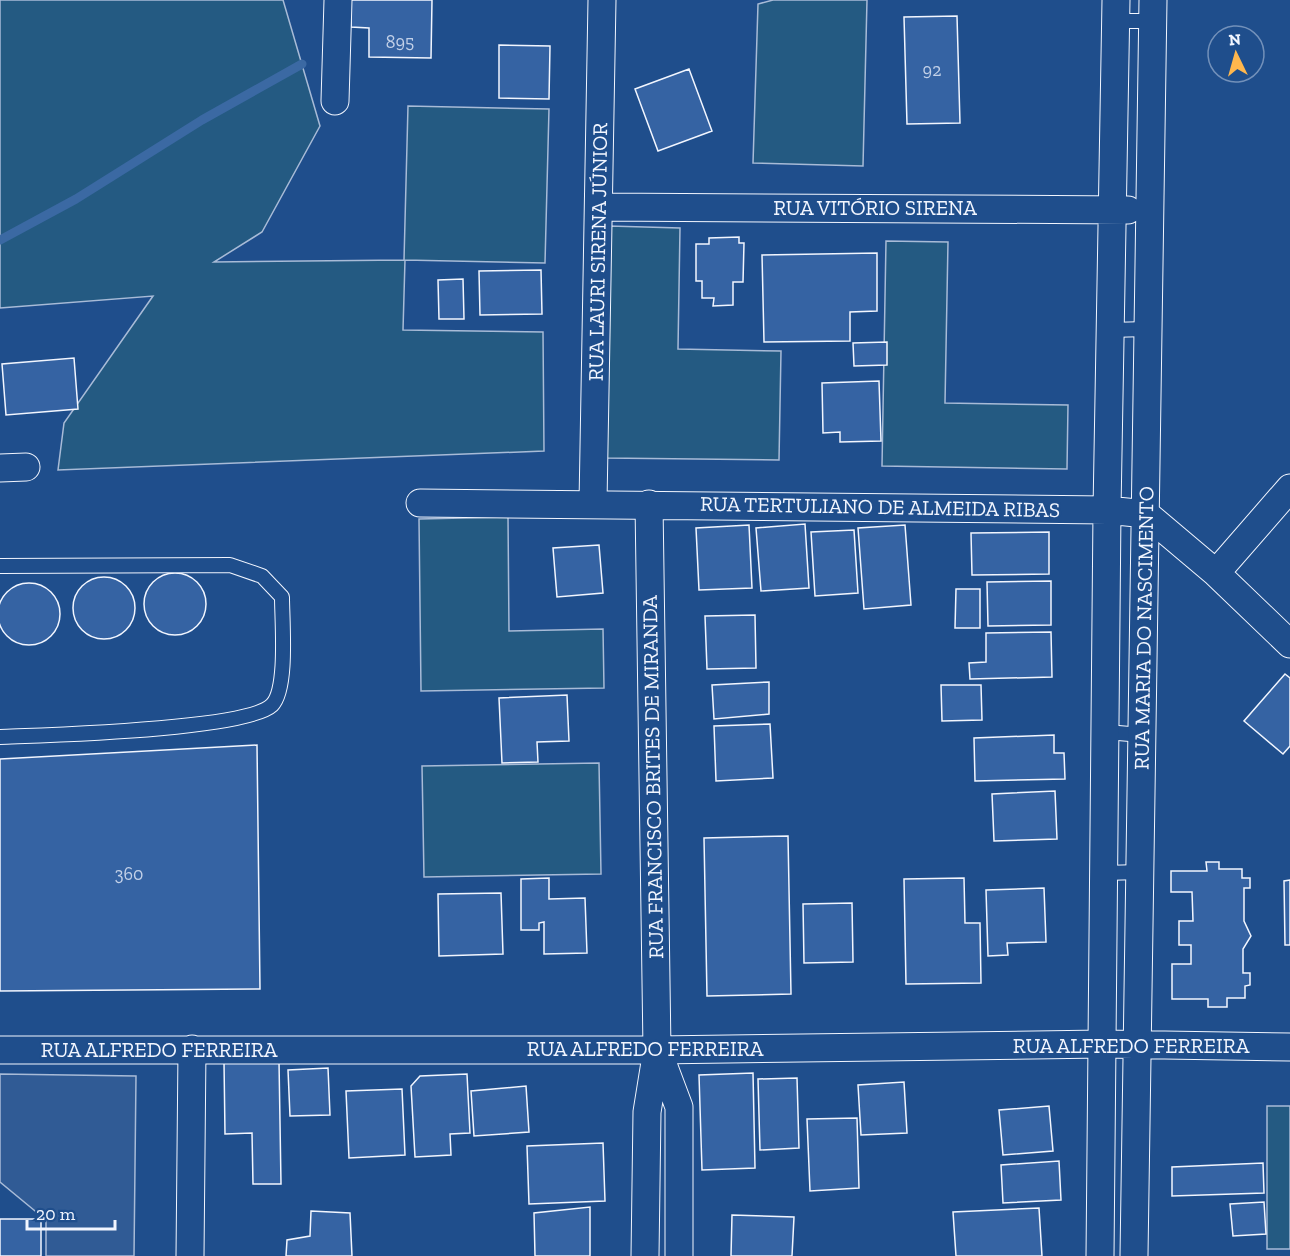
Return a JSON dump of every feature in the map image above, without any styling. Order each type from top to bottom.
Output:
[{"type":"street","points":[[335,101],[338,0]]},
{"type":"street","name":"RUA LAURI SIRENA JÚNIOR","points":[[593,503],[602,0]]},
{"type":"street","name":"RUA MARIA DO NASCIMENTO","points":[[1134,1256],[1153,10]]},
{"type":"street","name":"RUA MARIA DO NASCIMENTO","points":[[1100,1256],[1107,510],[1116,11]]},
{"type":"street","name":"RUA VITÓRIO SIRENA","points":[[600,207],[1150,211]]},
{"type":"street","points":[[0,468],[27,467]]},
{"type":"street","points":[[1216,573],[1290,488]]},
{"type":"street","name":"RUA TERTULIANO DE ALMEIDA RIBAS","points":[[420,503],[1107,510],[1146,514]]},
{"type":"street","name":"RUA FRANCISCO BRITES DE MIRANDA","points":[[645,1256],[647,1112],[657,1050],[649,504]]},
{"type":"street","points":[[1146,514],[1216,573],[1290,644]]},
{"type":"street","name":"RUA ALFREDO FERREIRA","points":[[0,1050],[657,1050],[1103,1044],[1290,1047]]},
{"type":"street","points":[[190,1256],[192,1049]]},
{"type":"street","name":"RUA FRANCISCO BRITES DE MIRANDA","points":[[657,1050],[679,1107],[679,1256]]},
{"type":"street","points":[[646,1208],[679,1209]]},
{"type":"street","points":[[1100,1221],[1135,1221]]},
{"type":"lane","points":[[1116,11],[1153,10]]},
{"type":"lane","points":[[1110,330],[1148,329]]},
{"type":"lane","points":[[0,566],[230,565],[262,576],[282,597],[281,691],[271,706],[241,719],[88,734],[0,737]]},
{"type":"lane","points":[[1106,732],[1142,735]]},
{"type":"lane","points":[[1104,873],[1140,872]]},
{"type":"shaded area","points":[[0,0],[283,0],[320,126],[262,232],[214,262],[404,260],[408,106],[549,109],[545,263],[405,260],[403,330],[543,332],[544,451],[58,470],[64,423],[153,296],[0,308]]},
{"type":"shaded area","points":[[773,0],[867,0],[863,166],[753,163],[758,4]]},
{"type":"shaded area","points":[[609,226],[680,228],[678,349],[781,351],[779,460],[605,458]]},
{"type":"shaded area","points":[[886,241],[948,242],[945,403],[1068,405],[1067,469],[882,466]]},
{"type":"shaded area","points":[[508,517],[509,631],[603,629],[604,688],[421,691],[419,519]]},
{"type":"shaded area","points":[[599,763],[601,874],[424,877],[422,766]]},
{"type":"shaded area","points":[[0,1074],[136,1076],[134,1256],[46,1256],[46,1220],[0,1182]]},
{"type":"shaded area","points":[[1267,1106],[1290,1106],[1290,1249],[1267,1249]]},
{"type":"building","points":[[351,0],[432,0],[431,58],[369,57],[369,28],[351,27]]},
{"type":"building","points":[[957,16],[960,123],[907,124],[904,17]]},
{"type":"building","points":[[499,45],[550,46],[549,99],[499,98]]},
{"type":"building","points":[[689,69],[712,131],[658,151],[635,89]]},
{"type":"building","points":[[739,237],[739,243],[744,243],[743,282],[733,282],[733,305],[713,306],[714,298],[702,298],[702,281],[696,281],[696,244],[709,244],[709,238]]},
{"type":"building","points":[[877,253],[877,311],[850,312],[850,341],[764,342],[762,255]]},
{"type":"building","points":[[541,270],[542,314],[480,315],[479,271]]},
{"type":"building","points":[[463,279],[464,319],[439,319],[438,280]]},
{"type":"building","points":[[887,342],[887,365],[854,366],[853,343]]},
{"type":"building","points":[[74,358],[78,409],[6,415],[2,364]]},
{"type":"building","points":[[879,381],[881,441],[840,442],[840,432],[823,433],[822,383]]},
{"type":"building","points":[[805,524],[809,588],[761,591],[756,528]]},
{"type":"building","points":[[749,525],[752,588],[699,590],[696,528]]},
{"type":"building","points":[[905,525],[911,605],[864,609],[858,528]]},
{"type":"building","points":[[854,530],[858,593],[815,596],[811,532]]},
{"type":"building","points":[[1049,532],[1049,574],[972,575],[971,533]]},
{"type":"building","points":[[599,545],[603,593],[557,597],[553,548]]},
{"type":"building","points":[[175,573],[192,578],[197,582],[201,587],[206,604],[201,621],[197,626],[192,630],[175,635],[158,630],[153,626],[149,621],[144,604],[149,587],[153,582],[158,578]]},
{"type":"building","points":[[104,577],[116,579],[126,586],[133,596],[135,608],[133,620],[126,630],[116,637],[104,639],[92,637],[82,630],[75,620],[73,608],[75,596],[82,586],[92,579]]},
{"type":"building","points":[[1051,581],[1051,625],[988,626],[987,582]]},
{"type":"building","points":[[29,583],[51,592],[60,614],[51,636],[29,645],[7,636],[-2,614],[7,592]]},
{"type":"building","points":[[956,589],[980,589],[980,628],[955,628]]},
{"type":"building","points":[[755,615],[756,668],[707,669],[705,616]]},
{"type":"building","points":[[1051,632],[1052,677],[970,679],[969,663],[986,662],[986,633]]},
{"type":"building","points":[[1285,674],[1290,678],[1290,746],[1283,754],[1244,721]]},
{"type":"building","points":[[769,682],[769,714],[714,719],[712,685]]},
{"type":"building","points":[[941,685],[981,685],[982,720],[942,721]]},
{"type":"building","points":[[567,695],[569,741],[537,742],[538,762],[502,763],[499,698]]},
{"type":"building","points":[[770,724],[773,778],[716,781],[714,726]]},
{"type":"building","points":[[1054,735],[1054,753],[1064,753],[1065,779],[975,781],[974,738]]},
{"type":"building","points":[[257,745],[260,989],[0,991],[0,759]]},
{"type":"building","points":[[1055,791],[1057,839],[994,841],[992,794]]},
{"type":"building","points":[[788,836],[791,994],[707,996],[704,838]]},
{"type":"building","points":[[1206,862],[1219,862],[1219,869],[1242,869],[1242,878],[1250,878],[1250,888],[1244,888],[1244,921],[1251,936],[1243,949],[1243,973],[1250,973],[1250,985],[1245,986],[1245,998],[1227,998],[1227,1007],[1208,1007],[1208,999],[1172,999],[1172,964],[1191,964],[1191,945],[1179,945],[1179,921],[1193,921],[1192,892],[1171,892],[1171,871],[1207,871]]},
{"type":"building","points":[[549,878],[549,899],[585,898],[587,953],[544,954],[544,922],[539,923],[539,930],[521,930],[521,879]]},
{"type":"building","points":[[964,878],[965,923],[980,923],[981,983],[906,984],[904,879]]},
{"type":"building","points":[[1290,880],[1290,945],[1285,945],[1284,881]]},
{"type":"building","points":[[1044,888],[1046,942],[1007,943],[1008,955],[988,956],[986,890]]},
{"type":"building","points":[[501,893],[503,954],[439,956],[438,894]]},
{"type":"building","points":[[852,903],[853,962],[804,963],[803,904]]},
{"type":"building","points":[[279,1061],[281,1184],[253,1184],[252,1133],[225,1134],[224,1062]]},
{"type":"building","points":[[328,1068],[330,1115],[290,1116],[288,1070]]},
{"type":"building","points":[[753,1073],[755,1168],[702,1170],[699,1075]]},
{"type":"building","points":[[467,1074],[470,1133],[450,1134],[451,1155],[415,1157],[411,1086],[420,1076]]},
{"type":"building","points":[[797,1078],[799,1148],[760,1150],[758,1079]]},
{"type":"building","points":[[904,1082],[907,1133],[861,1135],[858,1085]]},
{"type":"building","points":[[526,1086],[529,1132],[474,1136],[471,1091]]},
{"type":"building","points":[[402,1089],[405,1155],[349,1158],[346,1091]]},
{"type":"building","points":[[1049,1106],[1053,1151],[1003,1155],[999,1110]]},
{"type":"building","points":[[857,1118],[859,1188],[810,1191],[807,1119]]},
{"type":"building","points":[[603,1143],[605,1201],[529,1204],[527,1146]]},
{"type":"building","points":[[1059,1161],[1061,1200],[1003,1203],[1001,1165]]},
{"type":"building","points":[[1263,1163],[1264,1193],[1172,1196],[1172,1167]]},
{"type":"building","points":[[1264,1202],[1266,1234],[1233,1236],[1230,1204]]},
{"type":"building","points":[[590,1207],[590,1256],[535,1256],[534,1213]]},
{"type":"building","points":[[1039,1208],[1042,1256],[956,1256],[953,1212]]},
{"type":"building","points":[[311,1211],[350,1213],[352,1256],[286,1256],[287,1240],[310,1236]]},
{"type":"building","points":[[732,1215],[794,1217],[792,1256],[731,1256]]},
{"type":"building","points":[[0,1219],[41,1219],[41,1256],[0,1256]]},
{"type":"waterway","points":[[0,240],[76,199],[202,120],[302,64]]}]
